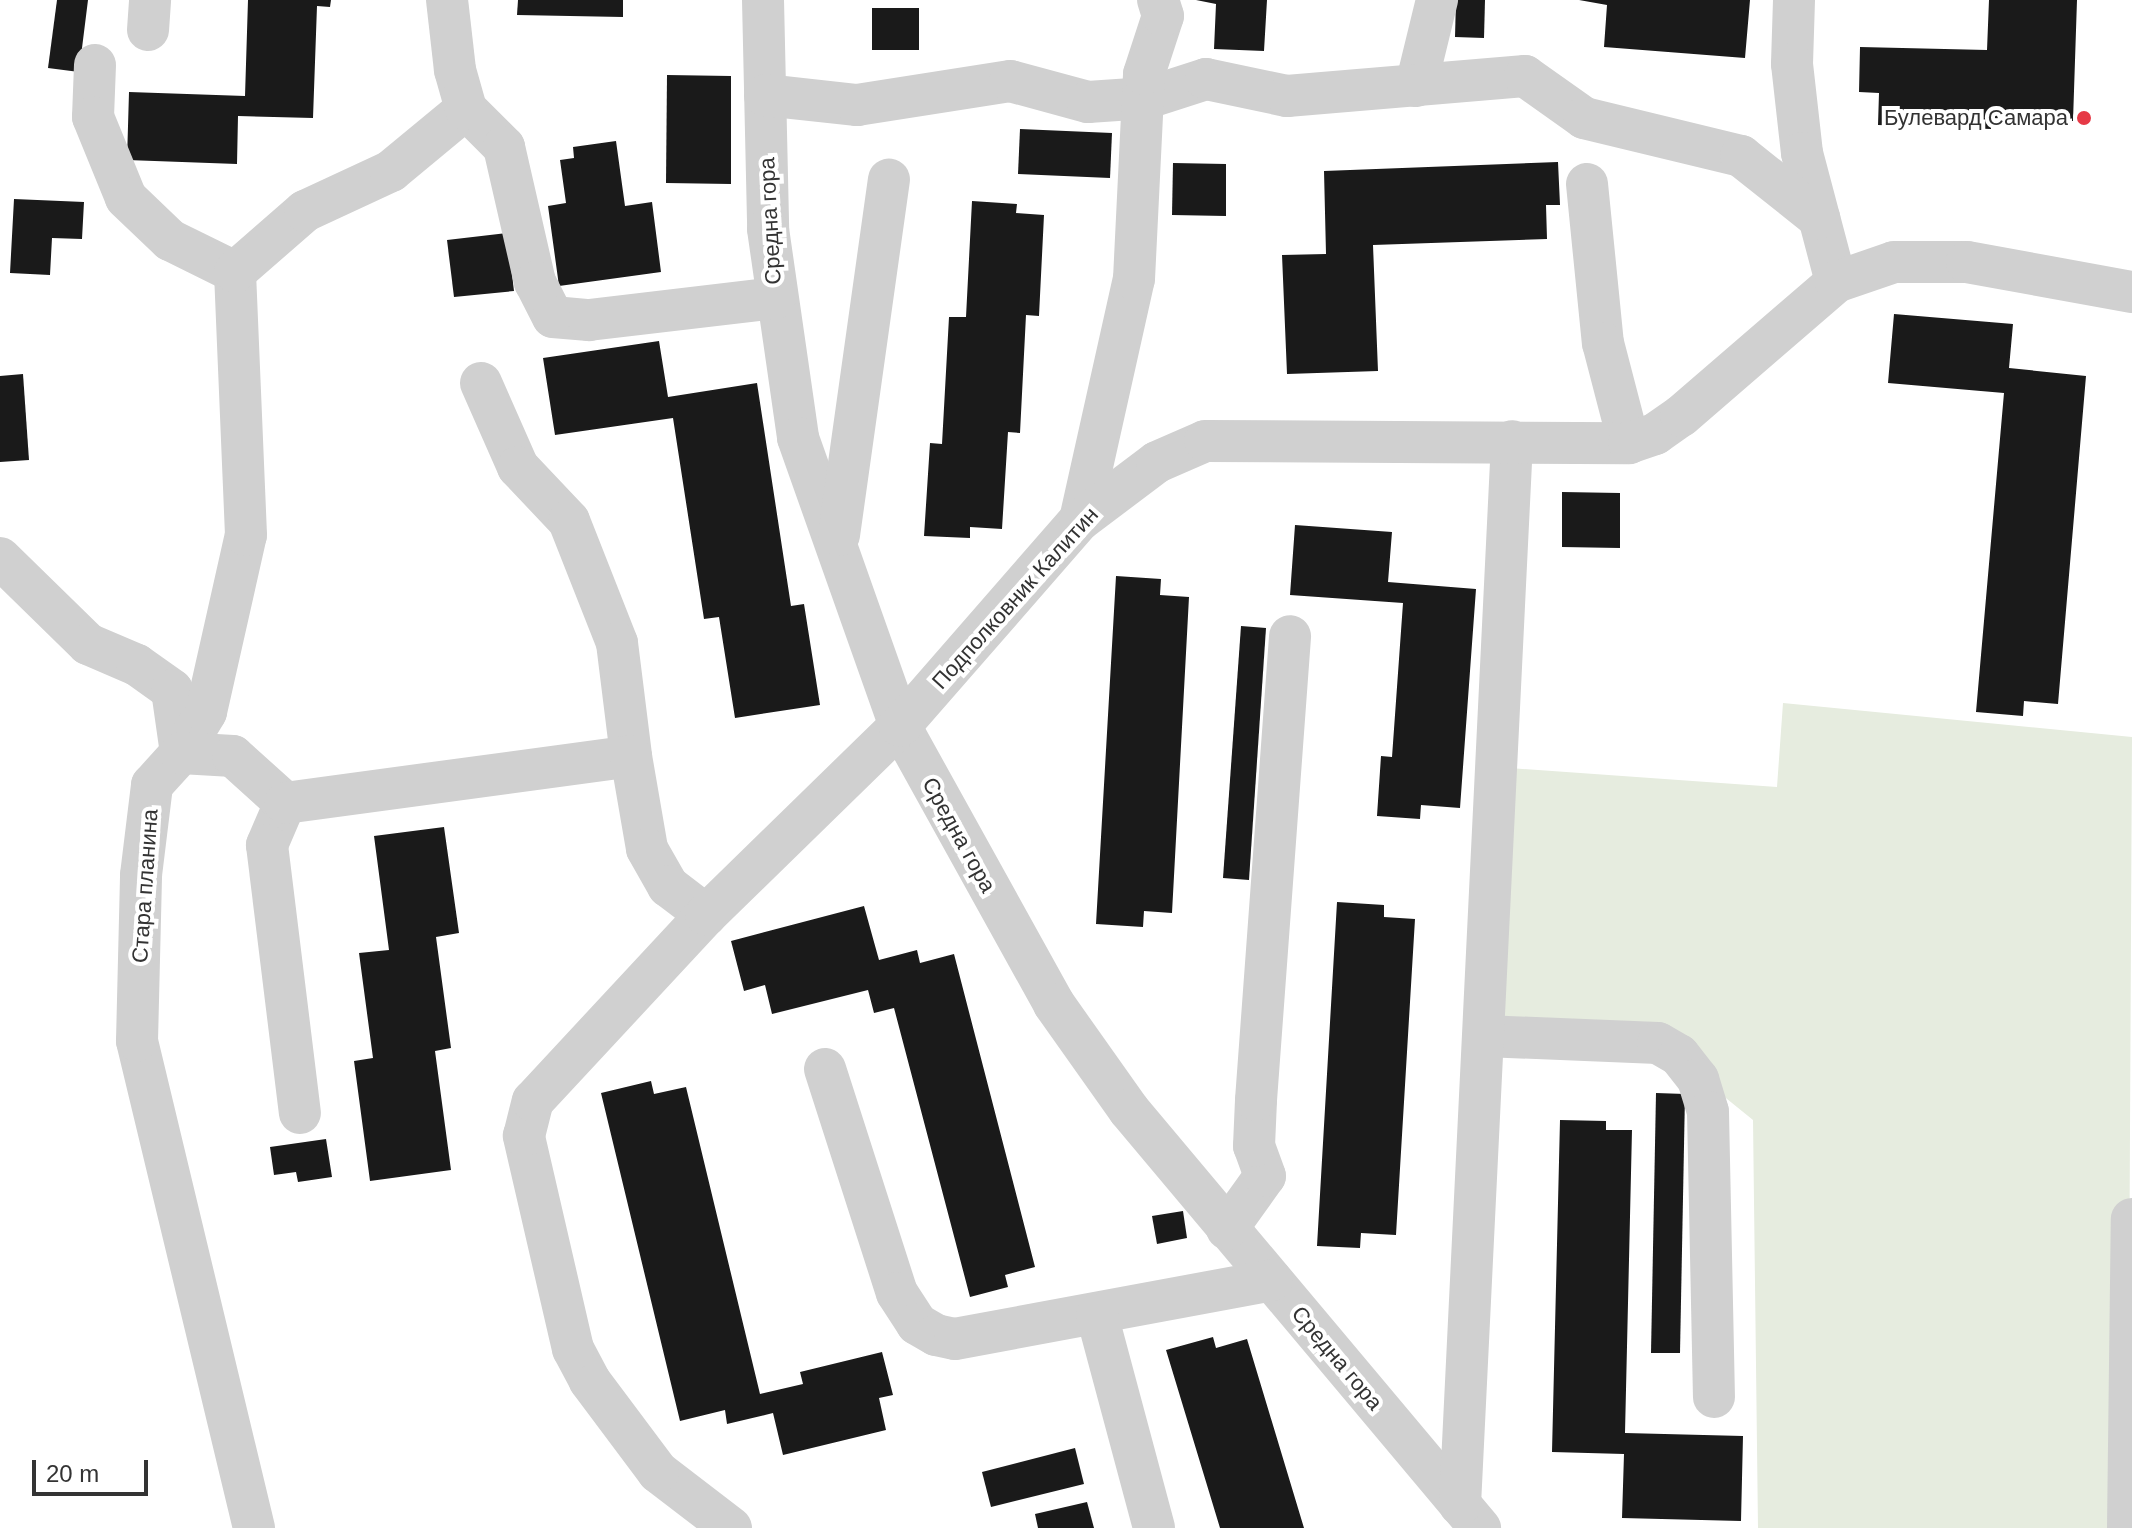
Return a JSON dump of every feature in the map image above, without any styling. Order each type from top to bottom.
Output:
[{"type":"street","points":[[447,0],[455,70],[466,109],[504,147],[535,282],[553,317],[589,320],[775,298]]},
{"type":"street","name":"Средна гора","points":[[763,0],[775,298],[798,438],[838,540],[900,726],[1054,1004],[1129,1110],[1470,1516]]},
{"type":"street","points":[[1080,520],[1134,279],[1147,98],[1144,74],[1163,16],[1158,0]]},
{"type":"street","points":[[1416,86],[1437,0]]},
{"type":"street","points":[[1794,0],[1792,64],[1800,138],[1836,282]]},
{"type":"street","points":[[95,65],[93,117],[126,198],[170,240],[235,272],[305,211],[391,171],[466,109]]},
{"type":"street","points":[[765,95],[857,105],[1010,81],[1088,102],[1147,98],[1206,79],[1287,96],[1525,76],[1584,118],[1741,156],[1819,218]]},
{"type":"street","points":[[838,540],[889,180]]},
{"type":"street","points":[[1587,184],[1603,343],[1629,443]]},
{"type":"street","name":"Подполковник Калитин","points":[[731,1528],[658,1472],[590,1381],[573,1349],[524,1136],[533,1101],[706,915],[900,726],[1080,520],[1157,462],[1205,441],[1629,443],[1655,434],[1681,416],[1836,282],[1894,262],[1967,262],[2132,292]]},
{"type":"street","name":"Стара планина","points":[[235,272],[246,535],[206,712],[181,753],[152,785],[141,875],[137,1041],[254,1528]]},
{"type":"street","points":[[481,383],[518,467],[569,521],[617,643],[631,756],[647,849],[668,886],[706,915]]},
{"type":"street","points":[[1470,1516],[1484,1036],[1512,441]]},
{"type":"street","points":[[0,558],[88,644],[137,665],[172,690],[181,753],[233,756],[285,803],[631,756]]},
{"type":"street","points":[[1227,1229],[1265,1176],[1254,1146],[1256,1100],[1290,636]]},
{"type":"street","points":[[285,803],[267,845],[300,1113]]},
{"type":"street","points":[[1484,1036],[1658,1043],[1679,1055],[1698,1079],[1708,1112],[1714,1397]]},
{"type":"street","points":[[825,1069],[897,1293],[917,1324],[955,1339],[1272,1280]]},
{"type":"street","points":[[2128,1528],[2132,1219]]},
{"type":"street","points":[[1097,1315],[1154,1528]]},
{"type":"shaded area","points":[[1783,703],[2132,737],[2128,1528],[1758,1528],[1753,1120],[1658,1043],[1484,1036],[1496,767],[1777,787]]},
{"type":"building","points":[[57,0],[88,0],[79,72],[48,68]]},
{"type":"building","points":[[248,0],[331,0],[330,7],[317,6],[313,118],[238,116],[237,164],[127,160],[129,92],[245,96]]},
{"type":"building","points":[[518,0],[623,0],[623,17],[517,15]]},
{"type":"building","points":[[1196,0],[1267,0],[1264,51],[1214,49],[1216,4]]},
{"type":"building","points":[[1456,0],[1485,0],[1484,38],[1455,37]]},
{"type":"building","points":[[1579,0],[1750,0],[1745,58],[1604,47],[1607,5]]},
{"type":"building","points":[[1989,0],[2077,0],[2073,121],[1991,118],[1991,129],[1878,125],[1879,93],[1859,92],[1860,47],[1987,50]]},
{"type":"building","points":[[872,8],[919,8],[919,50],[872,50]]},
{"type":"building","points":[[667,75],[731,76],[731,184],[666,183]]},
{"type":"building","points":[[1020,129],[1112,133],[1110,178],[1018,174]]},
{"type":"building","points":[[616,141],[625,206],[652,202],[661,272],[559,286],[548,206],[566,203],[560,160],[574,158],[573,147]]},
{"type":"building","points":[[1558,162],[1560,205],[1546,205],[1547,239],[1373,245],[1378,371],[1287,374],[1282,255],[1326,254],[1324,171]]},
{"type":"building","points":[[1173,163],[1226,164],[1226,216],[1172,215]]},
{"type":"building","points":[[14,199],[84,202],[82,239],[52,238],[50,275],[10,273]]},
{"type":"building","points":[[972,201],[1017,204],[1016,213],[1044,215],[1039,316],[1026,315],[1020,433],[1008,432],[1002,529],[970,527],[970,538],[924,536],[930,443],[942,444],[949,317],[966,317]]},
{"type":"building","points":[[507,233],[514,291],[454,297],[447,240]]},
{"type":"building","points":[[1894,314],[2013,324],[2009,368],[2086,376],[2058,704],[2024,701],[2023,716],[1976,712],[2004,393],[1888,383]]},
{"type":"building","points":[[659,341],[668,397],[757,383],[791,606],[804,604],[820,705],[735,718],[719,617],[704,619],[673,418],[555,435],[543,358]]},
{"type":"building","points":[[23,374],[29,460],[0,462],[0,376]]},
{"type":"building","points":[[1562,492],[1620,493],[1620,548],[1562,547]]},
{"type":"building","points":[[1295,525],[1392,532],[1388,582],[1476,589],[1460,808],[1421,805],[1420,819],[1377,816],[1381,756],[1392,757],[1403,603],[1290,595]]},
{"type":"building","points":[[1116,576],[1161,579],[1160,595],[1189,597],[1172,913],[1144,911],[1143,927],[1096,924]]},
{"type":"building","points":[[1241,626],[1266,628],[1249,880],[1223,878]]},
{"type":"building","points":[[444,827],[459,933],[436,937],[451,1048],[435,1051],[451,1170],[370,1181],[354,1061],[373,1058],[359,953],[389,950],[374,836]]},
{"type":"building","points":[[1337,902],[1384,905],[1384,917],[1415,919],[1396,1235],[1361,1233],[1360,1248],[1317,1246]]},
{"type":"building","points":[[864,906],[879,960],[917,950],[920,963],[954,954],[1035,1267],[1005,1275],[1008,1287],[970,1297],[894,1008],[874,1013],[868,990],[772,1014],[765,985],[744,991],[731,941]]},
{"type":"building","points":[[651,1081],[654,1094],[686,1087],[760,1394],[803,1384],[800,1372],[882,1352],[893,1395],[879,1398],[886,1430],[783,1455],[773,1413],[727,1424],[725,1410],[680,1421],[601,1093]]},
{"type":"building","points":[[1656,1093],[1685,1094],[1680,1353],[1651,1353]]},
{"type":"building","points":[[1560,1120],[1606,1121],[1606,1130],[1632,1130],[1625,1433],[1743,1436],[1741,1521],[1622,1518],[1624,1454],[1552,1452]]},
{"type":"building","points":[[326,1139],[332,1177],[298,1182],[296,1172],[274,1175],[270,1147]]},
{"type":"building","points":[[1183,1211],[1187,1238],[1157,1244],[1152,1216]]},
{"type":"building","points":[[1213,1337],[1216,1348],[1247,1339],[1304,1528],[1220,1528],[1166,1350]]},
{"type":"building","points":[[1075,1448],[1084,1484],[991,1507],[982,1472]]},
{"type":"building","points":[[1087,1502],[1094,1528],[1038,1528],[1035,1514]]},
{"type":"place","name":"Булевард Самара","points":[[2084,118]]}]
